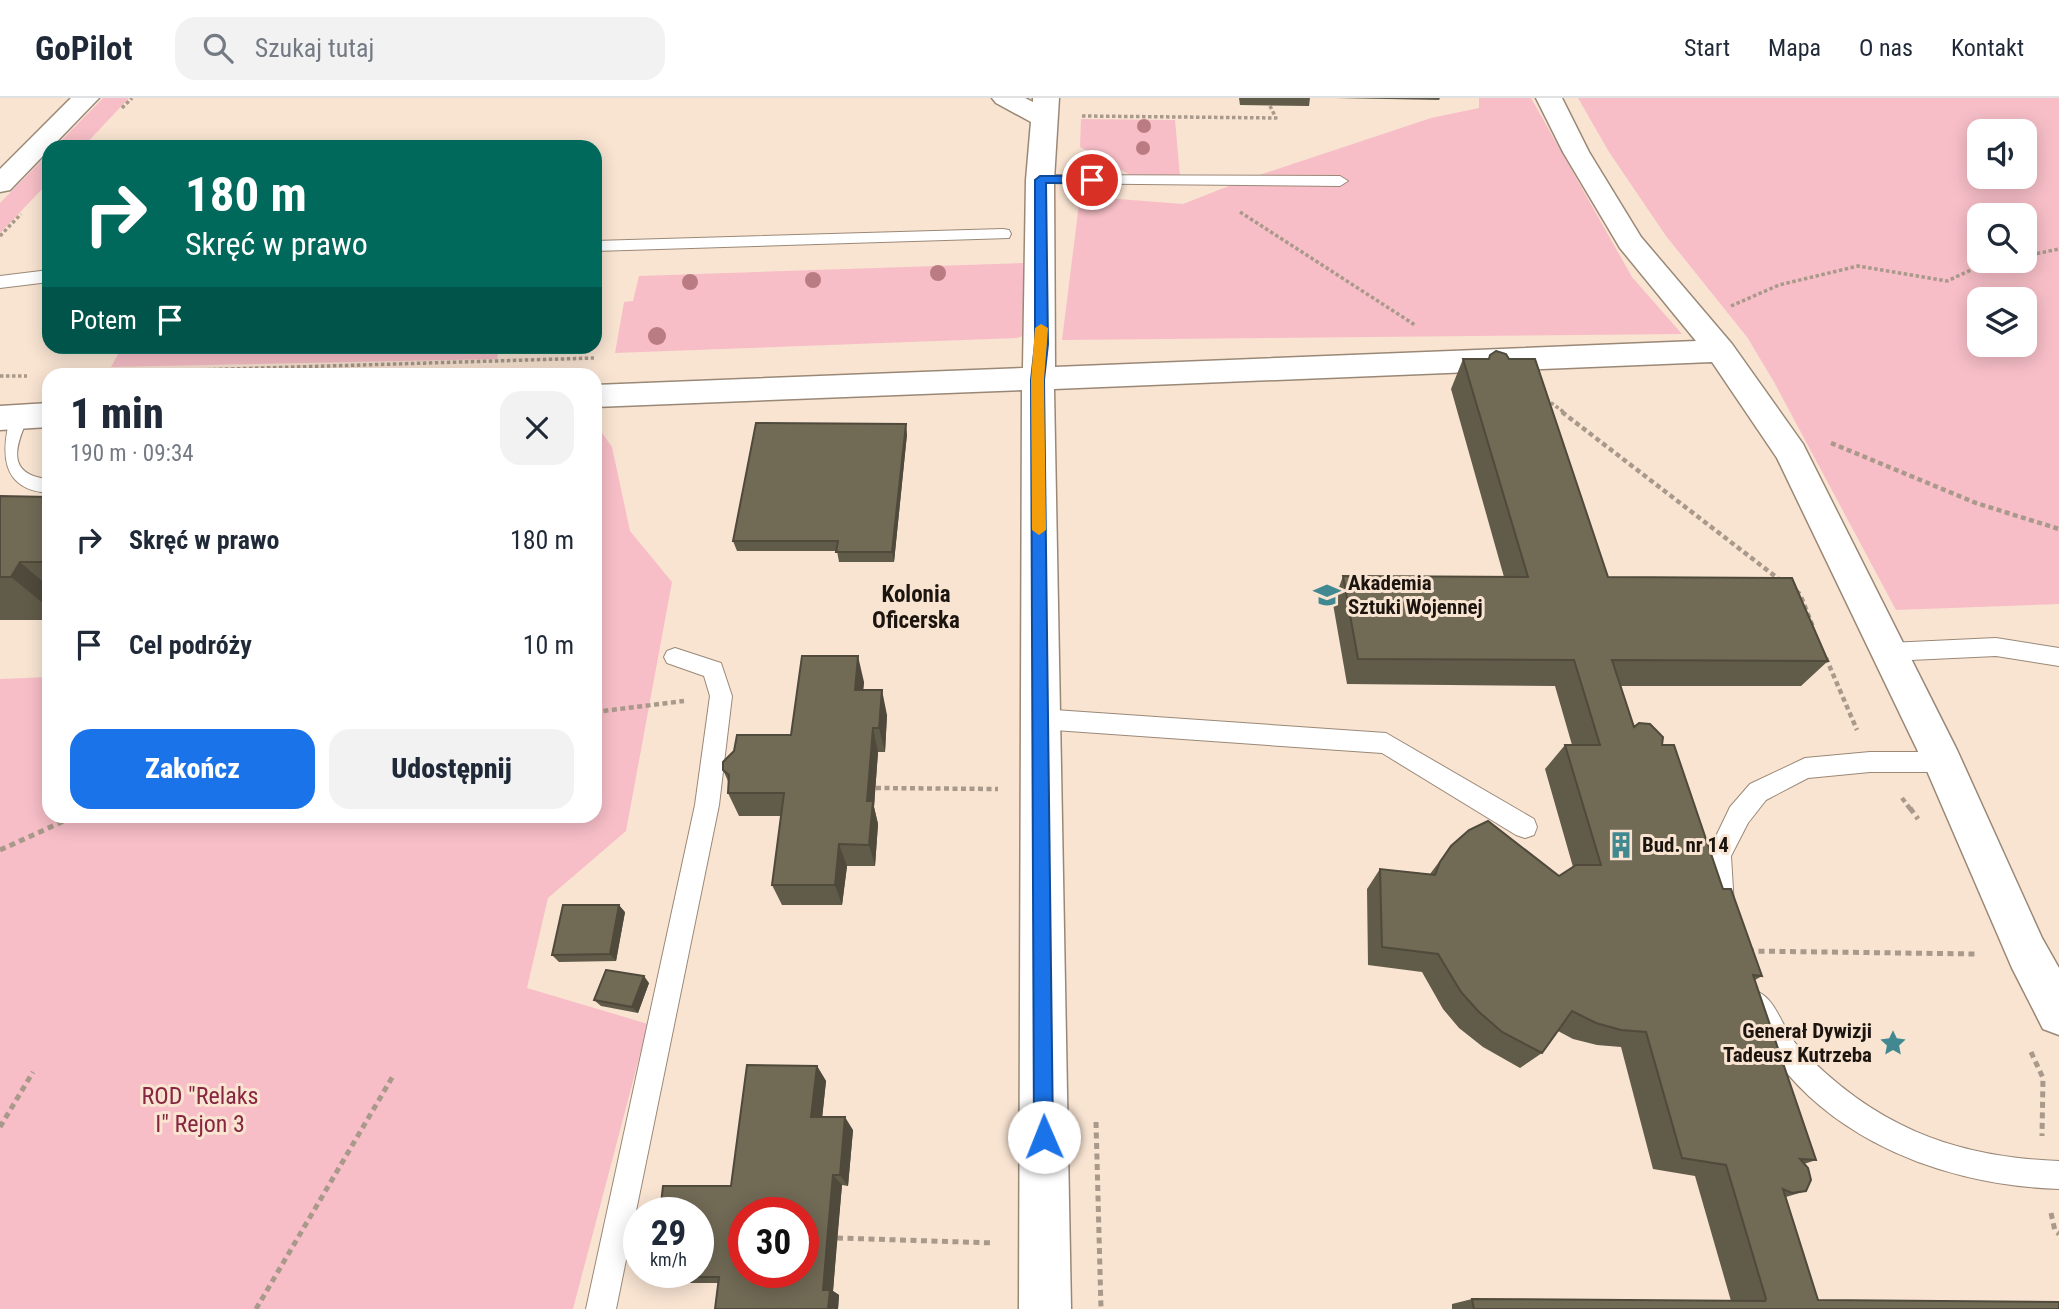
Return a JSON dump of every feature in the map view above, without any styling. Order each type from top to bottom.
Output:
[{"type":"street","points":[[44,140],[86,98]]},
{"type":"street","points":[[1005,98],[1055,111],[1040,180],[1041,344],[1038,380],[1045,1309]]},
{"type":"street","points":[[1549,98],[1576,152],[1630,242],[1721,351],[1791,453],[1943,762],[2027,953],[2059,1013]]},
{"type":"street","points":[[0,184],[42,142]]},
{"type":"street","points":[[602,396],[1721,351]]},
{"type":"lane","points":[[1040,180],[1340,181]]},
{"type":"lane","points":[[602,246],[1003,234]]},
{"type":"lane","points":[[0,282],[42,277]]},
{"type":"lane","points":[[23,416],[6,448],[10,466],[20,480],[42,486]]},
{"type":"lane","points":[[1889,652],[2009,649],[2038,650],[2059,657]]},
{"type":"lane","points":[[601,1309],[706,804],[721,696],[713,670],[675,657]]},
{"type":"lane","points":[[1040,719],[1386,743],[1525,827]]},
{"type":"lane","points":[[1721,906],[1718,855],[1739,816],[1758,792],[1805,768],[1870,762],[1943,762]]},
{"type":"lane","points":[[1749,990],[1783,1051],[1845,1111],[1903,1144],[1966,1165],[2042,1175],[2059,1174]]},
{"type":"path","points":[[1055,111],[1276,118],[1270,106]]},
{"type":"path","points":[[1191,180],[1417,326]]},
{"type":"path","points":[[2037,254],[2059,249]]},
{"type":"path","points":[[1689,313],[1712,315],[1779,285],[1858,266],[1947,281],[1967,272]]},
{"type":"path","points":[[262,368],[594,358]]},
{"type":"path","points":[[1768,419],[1976,503],[2059,527]]},
{"type":"path","points":[[602,711],[721,696]]},
{"type":"path","points":[[876,788],[1041,789]]},
{"type":"path","points":[[0,850],[60,823]]},
{"type":"path","points":[[1736,951],[2027,953]]},
{"type":"path","points":[[0,1127],[33,1072]]},
{"type":"path","points":[[256,1309],[393,1076]]},
{"type":"path","points":[[837,1238],[1044,1244]]},
{"type":"green space","points":[[103,98],[129,98],[90,140],[62,140]]},
{"type":"green space","points":[[1479,98],[1531,98],[1632,277],[1682,334],[1062,340],[1080,196],[1183,204],[1244,180],[1431,118],[1479,108]]},
{"type":"green space","points":[[1578,98],[2059,98],[2059,604],[1896,610],[1774,382],[1747,337],[1666,236],[1609,152]]},
{"type":"green space","points":[[1081,119],[1175,120],[1180,176],[1132,176],[1080,147]]},
{"type":"green space","points":[[1080,153],[1120,176],[1079,175]]},
{"type":"green space","points":[[42,160],[42,189],[0,233],[0,203]]},
{"type":"green space","points":[[1023,263],[1023,336],[1017,338],[615,353],[624,302],[633,301],[639,276]]},
{"type":"green space","points":[[118,354],[498,354],[497,359],[111,367]]},
{"type":"green space","name":"ROD \"Relaks I\" Rejon 3","points":[[602,433],[612,447],[630,531],[672,582],[626,831],[548,898],[527,988],[648,1024],[573,1309],[0,1309],[0,679],[42,677],[42,823],[602,823]]},
{"type":"building","name":"Bud. nr 14","points":[[1496,351],[1506,354],[1509,359],[1535,359],[1608,577],[1792,578],[1828,661],[1612,660],[1634,727],[1639,723],[1650,724],[1663,737],[1662,745],[1674,745],[1723,889],[1731,889],[1762,976],[1753,975],[1816,1160],[1800,1159],[1808,1168],[1811,1180],[1806,1191],[1792,1193],[1783,1189],[1818,1300],[2059,1302],[2059,1309],[1474,1309],[1472,1299],[1766,1299],[1726,1165],[1682,1158],[1646,1032],[1621,1030],[1596,1023],[1572,1011],[1542,1053],[1502,1032],[1478,1011],[1461,992],[1438,954],[1382,947],[1380,869],[1435,875],[1451,846],[1469,830],[1488,821],[1559,876],[1576,865],[1601,865],[1565,745],[1600,745],[1574,660],[1358,659],[1343,576],[1528,577],[1463,359],[1489,359]]},
{"type":"building","points":[[756,423],[906,424],[892,552],[836,552],[838,541],[733,541]]},
{"type":"building","points":[[0,496],[42,497],[42,562],[20,562],[11,577],[0,577]]},
{"type":"building","points":[[802,656],[858,656],[855,690],[882,690],[879,728],[873,728],[867,801],[873,801],[869,845],[839,844],[835,885],[772,885],[784,793],[728,793],[729,775],[723,770],[723,762],[734,751],[737,735],[791,735]]},
{"type":"building","points":[[563,905],[619,905],[610,954],[552,955]]},
{"type":"building","points":[[606,970],[644,976],[632,1007],[594,1000]]},
{"type":"building","points":[[747,1065],[817,1066],[811,1117],[845,1117],[840,1175],[833,1175],[828,1230],[823,1290],[830,1290],[828,1309],[715,1309],[719,1277],[714,1277],[714,1197],[662,1197],[663,1186],[731,1186]]},
{"type":"slow traffic","points":[[1039,530],[1038,380],[1041,328]]},
{"type":"place","name":"Akademia Sztuki Wojennej","points":[[1327,595]]},
{"type":"place","name":"Bud. nr 14","points":[[1621,845]]},
{"type":"place","name":"Generał Dywizji Tadeusz Kutrzeba","points":[[1893,1043]]},
{"type":"district","name":"Kolonia Oficerska","points":[[916,607]]},
{"type":"route","points":[[1044,1137],[1038,380],[1041,344],[1040,180],[1092,180]]}]
